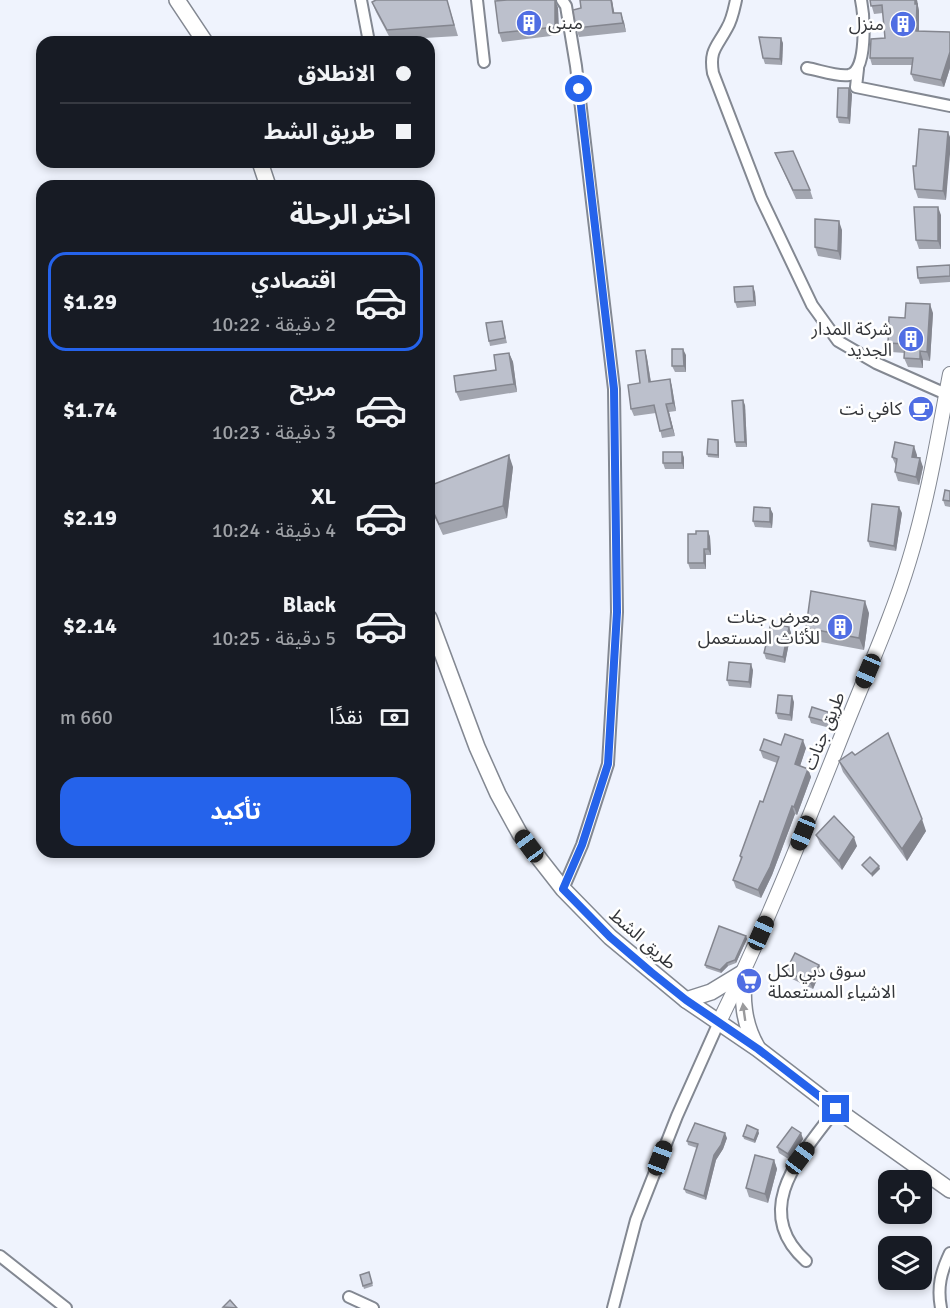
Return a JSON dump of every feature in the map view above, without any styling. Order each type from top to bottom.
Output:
[{"type":"main road","points":[[177,0],[201,36]]},
{"type":"main road","name":"طريق الشط","points":[[435,634],[477,747],[498,794],[520,834],[563,889],[617,944],[686,1000],[758,1049],[836,1109],[950,1190]]},
{"type":"main road","points":[[686,1000],[711,993],[744,972]]},
{"type":"main road","points":[[744,972],[743,1007],[751,1037],[758,1049]]},
{"type":"street","points":[[361,0],[368,36]]},
{"type":"street","points":[[477,0],[484,62]]},
{"type":"street","points":[[562,0],[566,6],[576,66],[614,389],[617,612],[608,764],[582,845],[563,889]]},
{"type":"street","points":[[726,0],[732,17]]},
{"type":"street","points":[[736,0],[729,26],[714,47],[711,61],[713,73],[761,198],[812,305],[838,341],[876,363],[946,394]]},
{"type":"street","points":[[861,0],[864,17],[856,87],[950,106]]},
{"type":"street","points":[[807,68],[845,75],[853,74],[858,69]]},
{"type":"street","name":"طريق جنات","points":[[719,1022],[744,972],[779,891],[890,616],[921,519],[950,374]]},
{"type":"street","points":[[613,1308],[636,1220],[677,1116],[719,1022]]},
{"type":"street","points":[[806,1261],[796,1252],[784,1234],[780,1216],[781,1200],[788,1180],[800,1158],[836,1109]]},
{"type":"street","points":[[941,1308],[940,1274],[950,1253]]},
{"type":"street","points":[[0,1256],[66,1308]]},
{"type":"street","points":[[349,1297],[373,1308]]},
{"type":"building","points":[[376,0],[447,0],[454,25],[387,30],[372,2]]},
{"type":"building","name":"مبنى","points":[[555,0],[555,27],[499,33],[495,1]]},
{"type":"building","name":"مبنى","points":[[580,0],[611,0],[613,13],[621,13],[623,23],[576,28],[573,10],[581,8]]},
{"type":"building","points":[[870,0],[915,0],[917,4],[916,31],[950,32],[950,52],[941,80],[911,74],[913,58],[870,58],[871,39],[885,38],[882,5],[871,6]]},
{"type":"building","points":[[759,37],[781,38],[780,59],[763,58]]},
{"type":"building","points":[[838,88],[849,88],[848,118],[837,117]]},
{"type":"building","points":[[919,129],[948,132],[943,191],[915,189],[913,166],[916,166]]},
{"type":"building","points":[[793,151],[810,190],[793,190],[775,153]]},
{"type":"building","points":[[914,207],[938,207],[938,241],[916,240]]},
{"type":"building","points":[[815,219],[839,221],[838,251],[815,247]]},
{"type":"building","points":[[950,265],[950,276],[918,278],[917,267]]},
{"type":"building","points":[[753,286],[754,301],[735,302],[734,287]]},
{"type":"building","name":"شركة المدار الجديد","points":[[906,303],[930,304],[927,352],[920,351],[920,359],[904,358],[905,344],[888,343],[889,317],[905,318]]},
{"type":"building","points":[[502,321],[505,338],[489,341],[486,323]]},
{"type":"building","points":[[672,349],[683,349],[684,366],[672,366]]},
{"type":"building","points":[[645,350],[649,382],[670,379],[673,403],[666,404],[672,428],[660,431],[654,405],[631,409],[628,385],[640,383],[636,351]]},
{"type":"building","points":[[509,353],[514,384],[456,392],[454,376],[496,370],[494,355]]},
{"type":"building","points":[[743,400],[745,442],[735,442],[732,401]]},
{"type":"building","points":[[708,439],[718,440],[718,455],[707,454]]},
{"type":"building","points":[[895,442],[914,446],[912,457],[920,458],[916,477],[895,472],[897,459],[892,457]]},
{"type":"building","points":[[663,452],[682,452],[682,463],[663,463]]},
{"type":"building","points":[[509,455],[503,506],[439,524],[435,516],[435,484]]},
{"type":"building","points":[[945,490],[950,491],[950,501],[943,500]]},
{"type":"building","points":[[872,504],[899,507],[894,546],[868,541]]},
{"type":"building","points":[[754,507],[770,508],[770,522],[753,521]]},
{"type":"building","points":[[696,531],[708,531],[708,549],[704,549],[704,563],[688,563],[688,534],[696,534]]},
{"type":"building","name":"معرض جنات للأثاث المستعمل","points":[[811,591],[865,601],[859,638],[806,628]]},
{"type":"building","points":[[771,623],[789,627],[783,657],[764,653]]},
{"type":"building","points":[[729,662],[751,664],[749,682],[727,680]]},
{"type":"building","points":[[778,695],[792,696],[790,715],[776,713]]},
{"type":"building","points":[[812,707],[834,714],[832,723],[809,717]]},
{"type":"building","points":[[888,733],[922,819],[902,849],[839,761],[852,752],[855,755]]},
{"type":"building","points":[[785,734],[803,740],[795,764],[808,769],[770,867],[758,890],[733,880],[760,801],[763,802],[779,757],[760,750],[764,739],[781,745]]},
{"type":"building","points":[[834,816],[854,837],[839,861],[816,835]]},
{"type":"building","points":[[870,857],[879,866],[871,874],[862,865]]},
{"type":"building","points":[[719,926],[746,936],[735,960],[727,963],[720,970],[705,965]]},
{"type":"building","points":[[795,953],[819,965],[810,983],[786,971]]},
{"type":"building","points":[[695,1123],[725,1133],[714,1155],[704,1196],[684,1189],[698,1144],[687,1141]]},
{"type":"building","points":[[747,1125],[758,1130],[754,1140],[743,1136]]},
{"type":"building","points":[[792,1127],[801,1133],[788,1154],[777,1147]]},
{"type":"building","points":[[755,1155],[774,1160],[765,1194],[746,1188]]},
{"type":"building","points":[[369,1272],[372,1283],[363,1286],[360,1275]]},
{"type":"building","points":[[230,1300],[237,1308],[223,1307]]},
{"type":"place","name":"مبنى","points":[[529,23]]},
{"type":"place","name":"منزل","points":[[903,24]]},
{"type":"place","name":"شركة المدار الجديد","points":[[911,339]]},
{"type":"place","name":"كافي نت","points":[[921,409]]},
{"type":"place","name":"معرض جنات للأثاث المستعمل","points":[[840,627]]},
{"type":"place","name":"سوق دبي لكل الاشياء المستعملة","points":[[749,981]]},
{"type":"route","points":[[579,89],[614,389],[617,612],[608,764],[582,845],[563,889],[633,958],[686,1000],[758,1049],[836,1109]]}]
